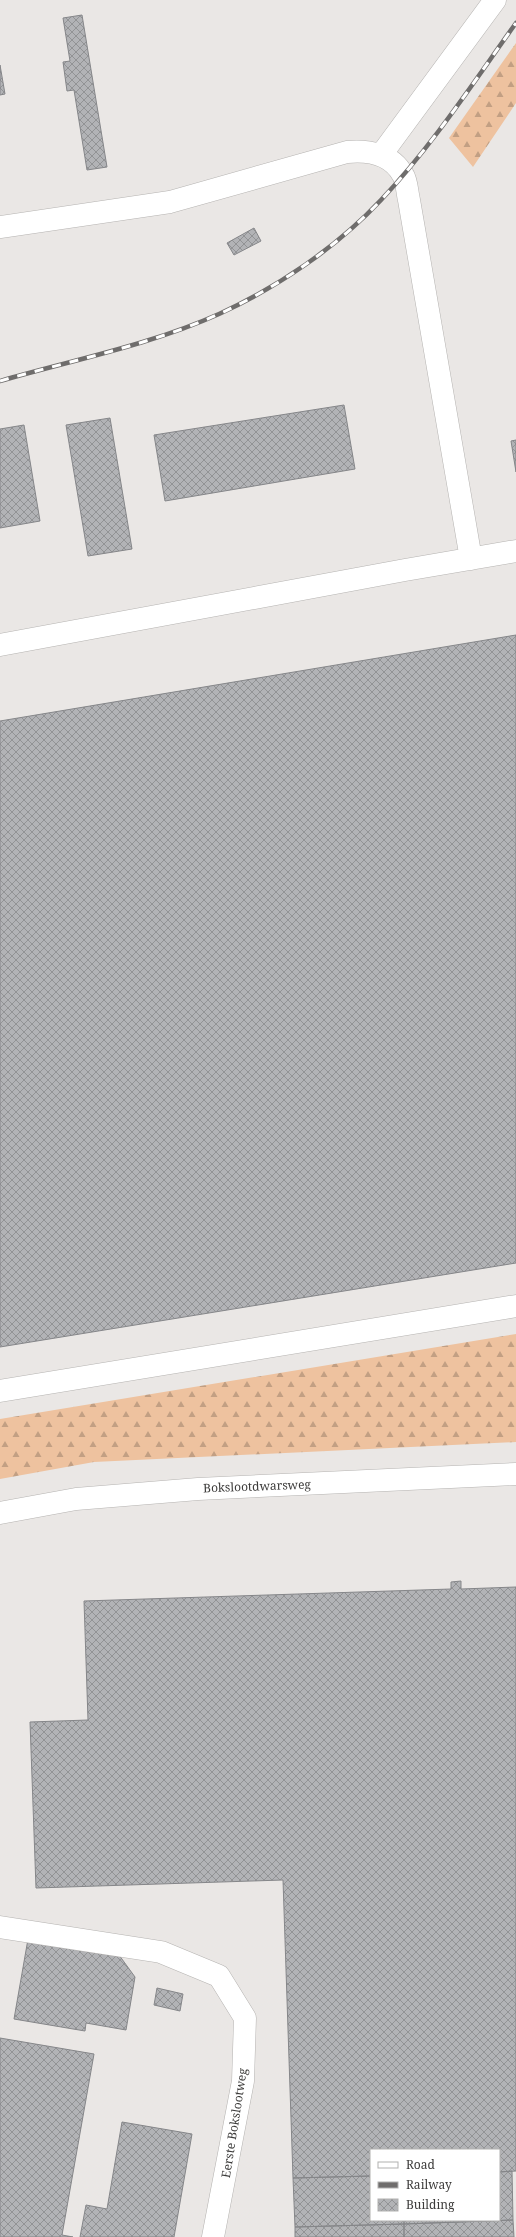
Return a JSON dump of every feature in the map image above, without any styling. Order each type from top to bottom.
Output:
[{"type":"street","points":[[381,155],[495,0]]},
{"type":"street","points":[[0,227],[170,202],[347,152],[360,151],[381,155],[394,163],[404,175],[471,559]]},
{"type":"street","points":[[0,645],[516,551]]},
{"type":"street","points":[[0,1391],[516,1306]]},
{"type":"street","name":"Bokslootdwarsweg","points":[[0,1513],[76,1499],[198,1489],[516,1474]]},
{"type":"street","name":"Eerste Bokslootweg","points":[[0,1928],[161,1952],[219,1976],[245,2018],[243,2081],[214,2237]]},
{"type":"green space","points":[[516,43],[516,103],[473,167],[449,138]]},
{"type":"green space","points":[[516,1334],[516,1442],[94,1462],[0,1479],[0,1419]]},
{"type":"building","points":[[82,15],[107,167],[87,170],[74,90],[67,91],[63,62],[70,61],[63,18]]},
{"type":"building","points":[[0,65],[5,94],[0,95]]},
{"type":"building","points":[[254,228],[261,241],[234,255],[227,243]]},
{"type":"building","points":[[344,405],[355,469],[165,501],[154,435]]},
{"type":"building","points":[[110,418],[132,549],[88,556],[66,425]]},
{"type":"building","points":[[24,425],[40,521],[0,528],[0,429]]},
{"type":"building","points":[[516,440],[516,472],[511,441]]},
{"type":"building","points":[[516,635],[516,1263],[0,1347],[0,721]]},
{"type":"building","points":[[461,1581],[461,1589],[516,1587],[516,2171],[500,2172],[500,2149],[370,2149],[370,2176],[293,2178],[283,1880],[36,1888],[30,1722],[88,1720],[84,1601],[451,1589],[451,1582]]},
{"type":"building","points":[[28,1939],[119,1955],[135,1977],[126,2030],[86,2023],[85,2031],[14,2019]]},
{"type":"building","points":[[157,1988],[183,1994],[180,2011],[154,2005]]},
{"type":"building","points":[[0,2038],[94,2054],[62,2235],[73,2237],[0,2237]]},
{"type":"building","points":[[122,2122],[192,2134],[174,2237],[80,2237],[86,2205],[107,2209]]},
{"type":"building","points":[[512,2171],[513,2220],[500,2220],[500,2172]]},
{"type":"building","points":[[370,2176],[370,2221],[404,2221],[404,2224],[295,2227],[293,2178]]},
{"type":"building","points":[[513,2220],[514,2237],[404,2237],[404,2224]]},
{"type":"building","points":[[404,2221],[486,2221],[404,2224]]},
{"type":"building","points":[[404,2224],[404,2237],[295,2237],[295,2227]]},
{"type":"railway","points":[[0,381],[139,343],[193,325],[241,303],[285,278],[306,264],[326,250],[364,217],[400,179],[452,114],[516,23]]}]
